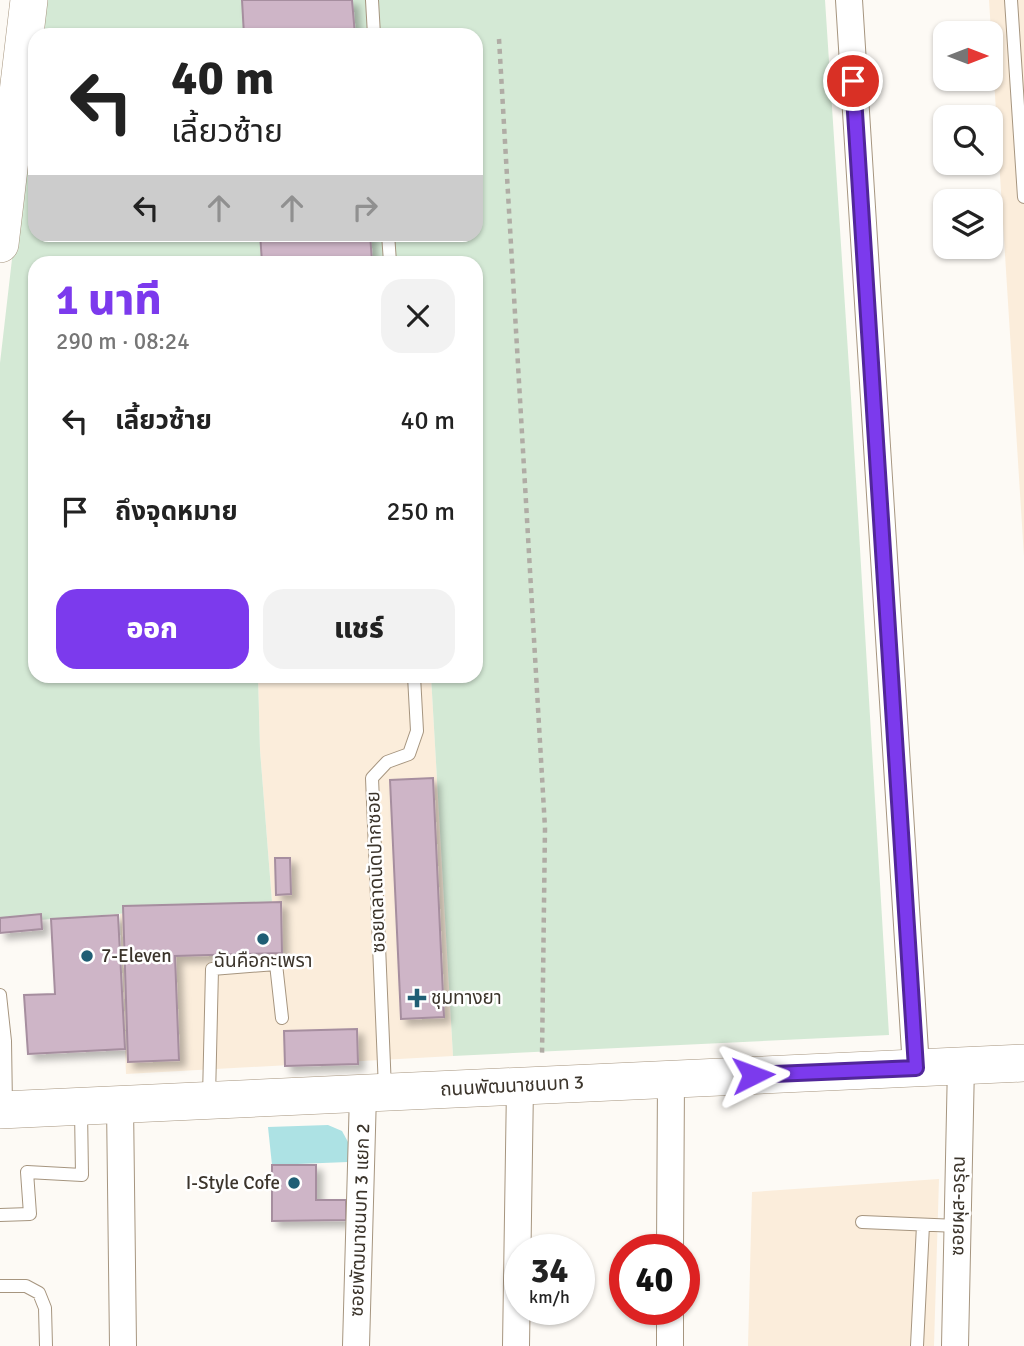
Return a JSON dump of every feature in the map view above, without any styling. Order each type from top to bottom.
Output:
[{"type":"street","points":[[0,244],[29,0]]},
{"type":"street","points":[[849,0],[916,1068]]},
{"type":"street","name":"ถนนพัฒนาชนบท 3","points":[[3,1110],[1024,1063]]},
{"type":"street","name":"ซอยผุส-อรุณ","points":[[955,1346],[961,1065]]},
{"type":"street","points":[[670,1234],[671,1079]]},
{"type":"street","points":[[516,1346],[530,1086]]},
{"type":"street","name":"ซอยพัฒนาชนบท 3 แยก 2","points":[[356,1346],[374,1093]]},
{"type":"street","points":[[120,1104],[123,1346]]},
{"type":"street","points":[[670,1325],[670,1346]]},
{"type":"lane","points":[[372,0],[374,28]]},
{"type":"lane","points":[[1011,0],[1024,197]]},
{"type":"lane","name":"ซอยตลาดนัดปากซอย","points":[[374,1093],[372,778],[387,762],[409,754],[417,731],[414,683]]},
{"type":"lane","points":[[209,1101],[212,969],[276,964],[282,1018]]},
{"type":"lane","points":[[0,995],[5,1041],[3,1110]]},
{"type":"lane","points":[[0,1215],[30,1214],[27,1172],[82,1175],[81,1107]]},
{"type":"lane","points":[[862,1222],[958,1226]]},
{"type":"lane","points":[[917,1346],[923,1224]]},
{"type":"lane","points":[[0,1286],[26,1286],[39,1293],[45,1308],[46,1346]]},
{"type":"path","points":[[499,39],[545,828],[530,1086]]},
{"type":"shaded area","points":[[989,0],[1024,0],[1024,557],[1003,189],[1000,175],[1003,175],[1003,105],[996,105],[995,91],[1003,91],[1003,21],[990,21]]},
{"type":"shaded area","points":[[258,683],[431,683],[453,1056],[126,1074],[120,914],[272,902],[260,750]]},
{"type":"shaded area","points":[[939,1179],[934,1346],[748,1346],[752,1192]]},
{"type":"green space","points":[[42,0],[825,0],[889,1035],[453,1056],[431,683],[483,683],[483,256],[28,256],[28,683],[258,683],[260,750],[272,902],[0,923],[0,363],[28,121],[28,242],[483,242],[483,28],[39,28]]},
{"type":"water","points":[[328,1125],[342,1131],[348,1142],[348,1162],[272,1165],[268,1127]]},
{"type":"building","points":[[242,0],[352,0],[354,28],[244,28]]},
{"type":"building","points":[[261,242],[371,242],[372,256],[262,256]]},
{"type":"building","points":[[433,778],[444,1017],[401,1019],[390,780]]},
{"type":"building","points":[[275,858],[290,858],[291,894],[276,895]]},
{"type":"building","points":[[281,902],[282,953],[175,956],[179,1060],[128,1062],[123,906]]},
{"type":"building","points":[[41,914],[42,929],[0,933],[0,918]]},
{"type":"building","name":"7-Eleven","points":[[118,915],[125,1049],[28,1054],[24,995],[55,994],[51,919]]},
{"type":"building","points":[[357,1029],[358,1064],[285,1066],[284,1031]]},
{"type":"building","name":"I-Style Cofe","points":[[272,1165],[316,1165],[316,1200],[346,1200],[346,1220],[272,1221]]},
{"type":"place","name":"ฉันคือกะเพรา","points":[[263,939]]},
{"type":"place","name":"7-Eleven","points":[[87,956]]},
{"type":"place","name":"ชุมทางยา","points":[[417,998]]},
{"type":"place","name":"I-Style Cofe","points":[[294,1183]]},
{"type":"route","points":[[753,1075],[916,1068],[853,81]]}]
